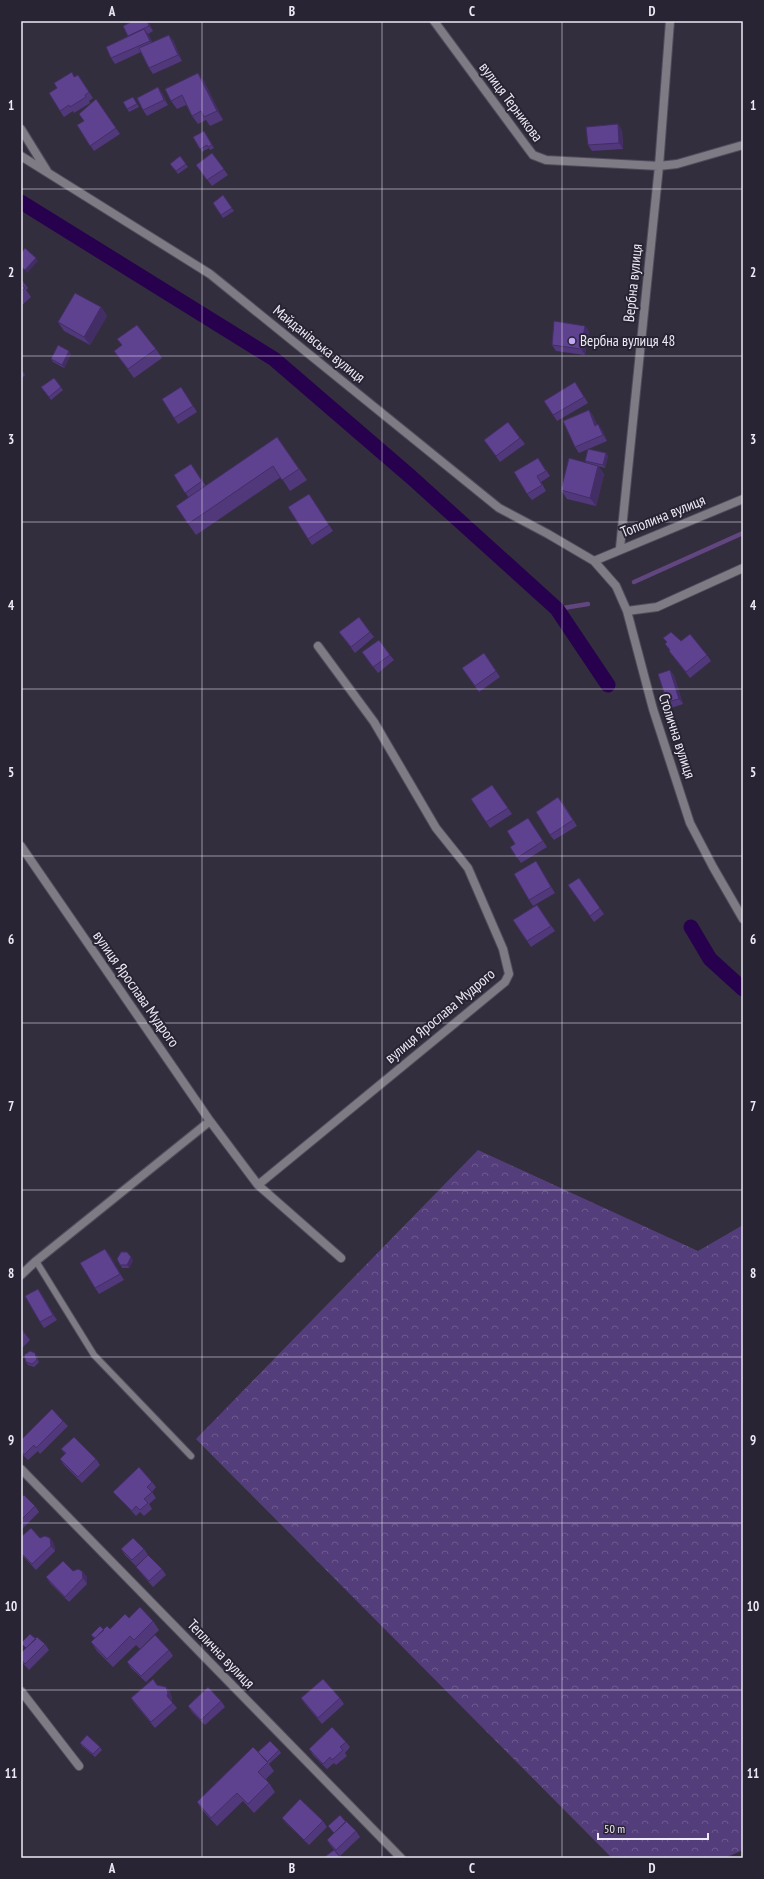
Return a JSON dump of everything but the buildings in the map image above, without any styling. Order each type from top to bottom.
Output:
[{"type":"street","name":"вулиця Терникова","points":[[434,21],[533,154],[546,160],[563,163],[659,166],[676,164],[743,145]]},
{"type":"street","name":"Вербна вулиця","points":[[620,548],[659,166],[670,21]]},
{"type":"street","points":[[21,129],[48,171]]},
{"type":"street","name":"Майданівська вулиця","points":[[21,156],[48,171],[210,274],[499,508],[594,561]]},
{"type":"street","name":"Тополина вулиця","points":[[594,561],[620,548],[743,499]]},
{"type":"street","name":"Столична вулиця","points":[[594,561],[616,586],[627,611],[653,708],[690,823],[743,919]]},
{"type":"street","points":[[627,611],[657,607],[743,568]]},
{"type":"street","name":"вулиця Ярослава Мудрого","points":[[258,1185],[505,982],[509,974],[503,950],[468,868],[436,828],[374,722],[318,646]]},
{"type":"street","name":"вулиця Ярослава Мудрого","points":[[21,846],[210,1121],[258,1185],[341,1258]]},
{"type":"street","points":[[21,1275],[36,1261],[210,1121]]},
{"type":"street","name":"Теплична вулиця","points":[[21,1469],[401,1858]]},
{"type":"street","points":[[21,1691],[79,1766]]},
{"type":"lane","points":[[36,1261],[94,1355],[192,1456]]},
{"type":"green space","points":[[478,1150],[698,1251],[743,1225],[743,1850],[725,1858],[612,1858],[196,1439]]},
{"type":"waterway","points":[[21,202],[274,359],[411,477],[557,609],[608,685]]},
{"type":"waterway","points":[[634,582],[743,533]]},
{"type":"waterway","points":[[557,609],[588,604]]},
{"type":"waterway","points":[[691,927],[710,959],[743,989]]},
{"type":"place","name":"Вербна вулиця 48","points":[[572,341]]}]
